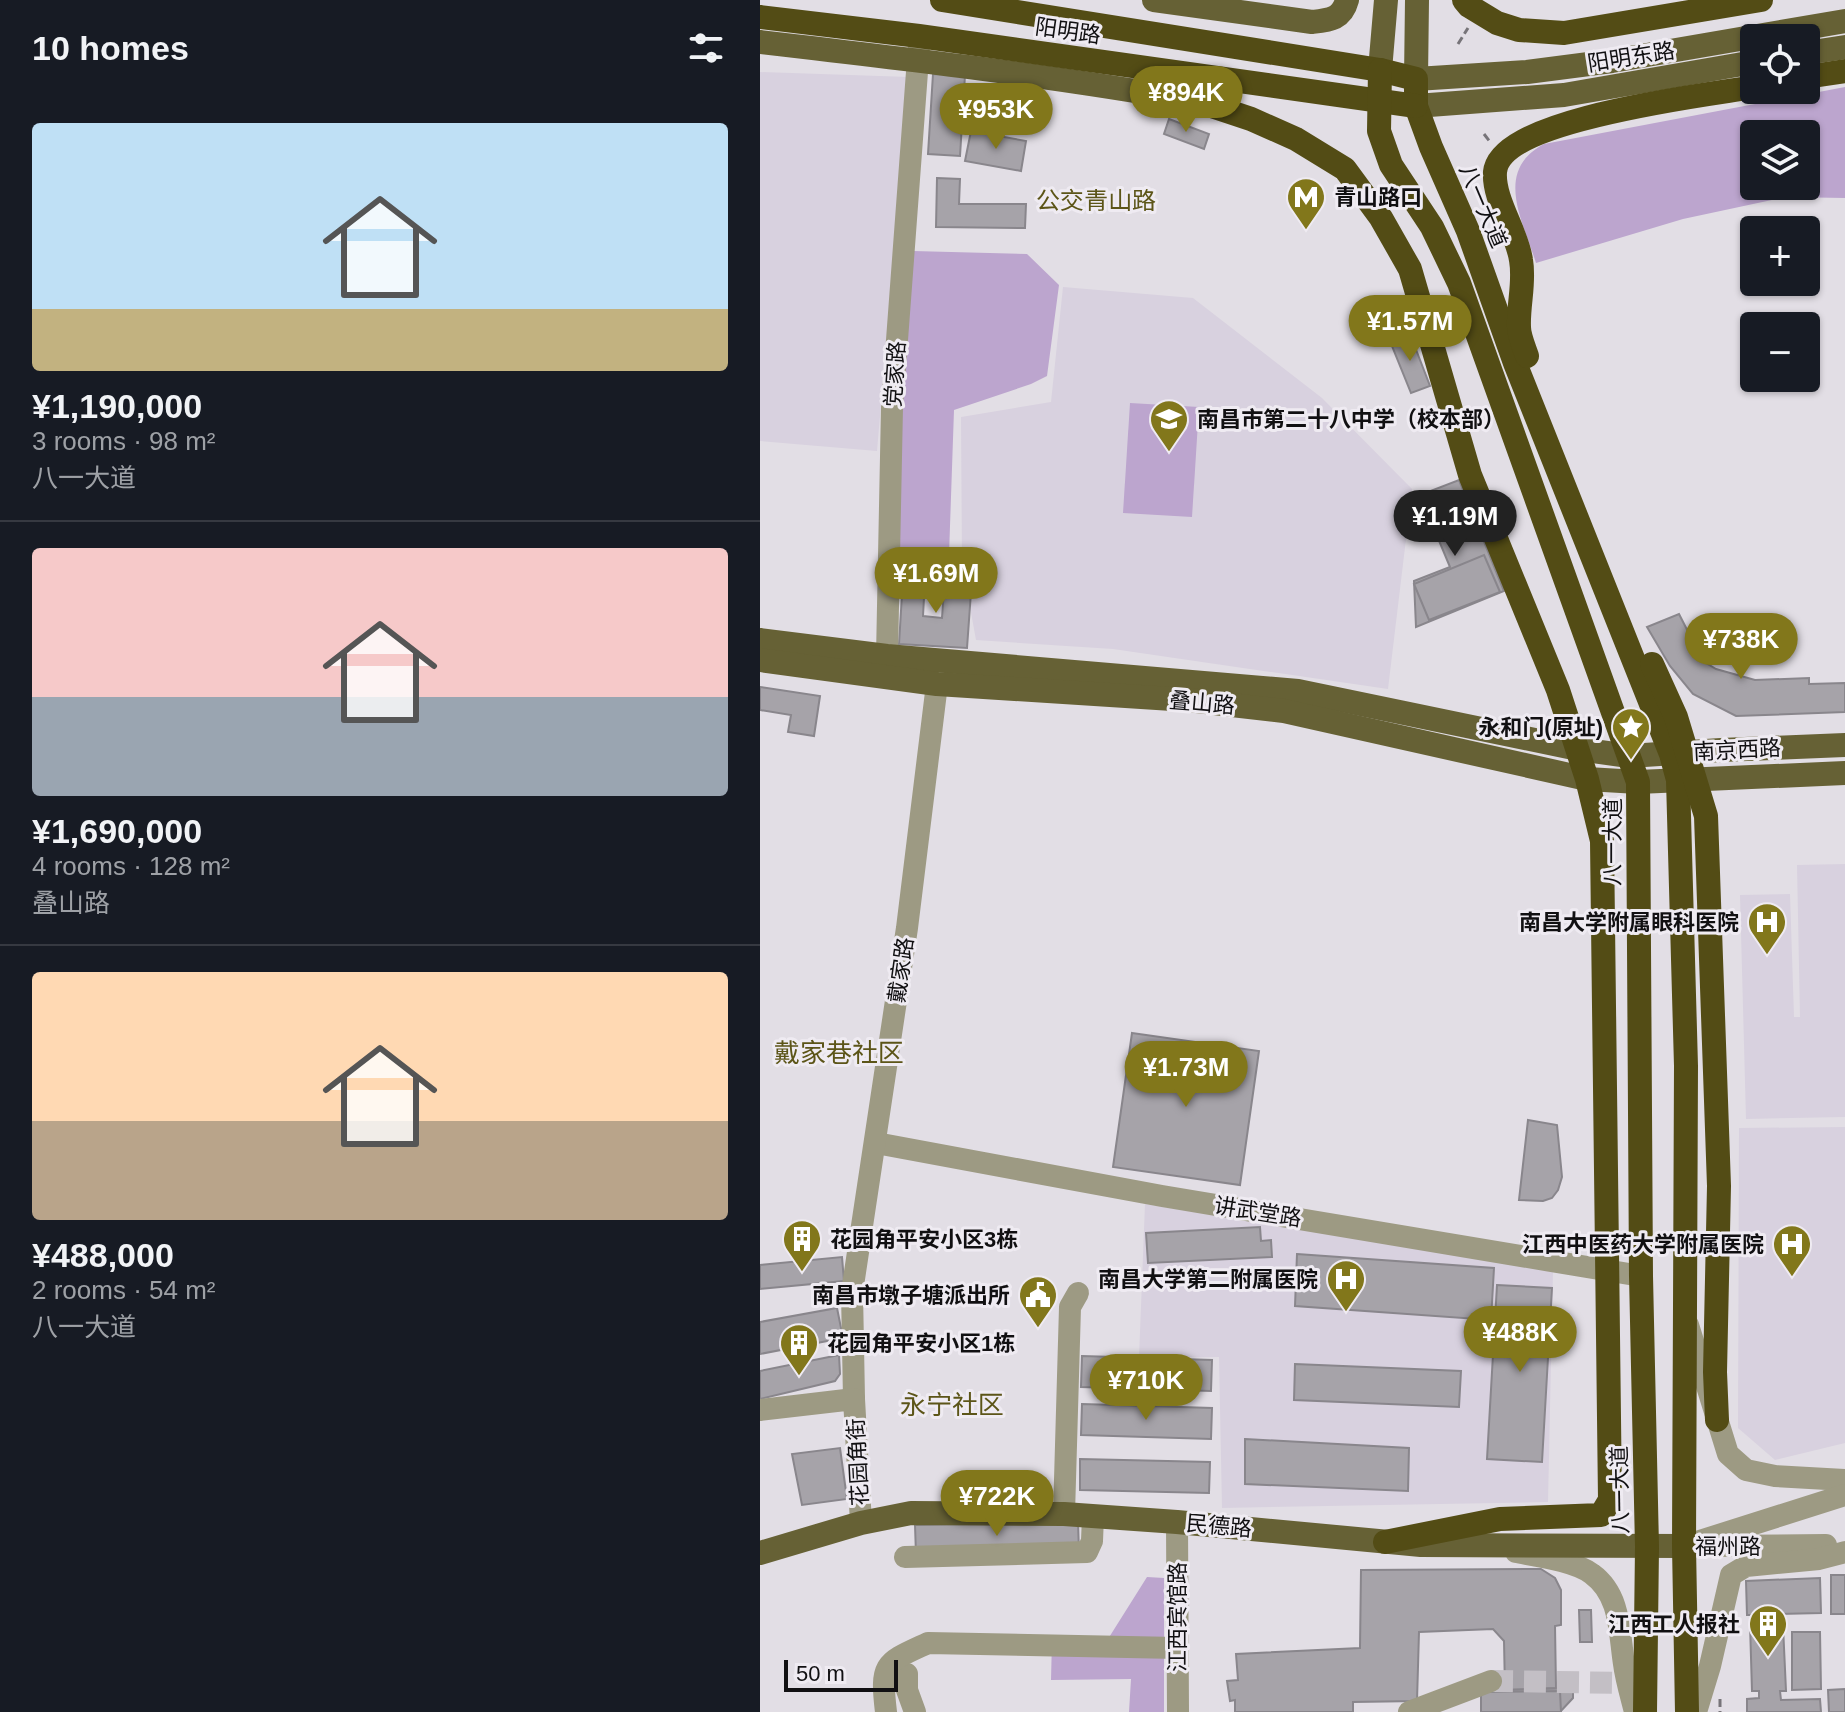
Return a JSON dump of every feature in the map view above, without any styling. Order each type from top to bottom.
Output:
[{"type":"highway","name":"阳明路","points":[[942,0],[1380,70],[1416,79]]},
{"type":"highway","points":[[1464,0],[1497,23],[1519,30],[1564,33],[1761,0]]},
{"type":"highway","name":"阳明路","points":[[760,17],[918,48],[1416,106]]},
{"type":"highway","name":"八一大道","points":[[1380,70],[1379,131],[1391,165],[1432,227],[1459,283],[1638,782],[1641,1276],[1647,1547],[1645,1712]]},
{"type":"highway","points":[[1820,75],[1845,71]]},
{"type":"highway","name":"八一大道","points":[[1416,79],[1416,106],[1431,147],[1468,231],[1515,363],[1679,753],[1687,779],[1684,1313],[1687,1712]]},
{"type":"highway","points":[[1679,753],[1676,717],[1575,497],[1535,383],[1519,329],[1524,276],[1518,243],[1498,191],[1495,170],[1502,157],[1519,141],[1540,131],[1601,113],[1740,89]]},
{"type":"highway","points":[[1200,102],[1251,119],[1296,139],[1345,169],[1381,218],[1410,269],[1470,475],[1558,690],[1587,779],[1602,841],[1610,1500],[1601,1515],[1500,1519],[1385,1542]]},
{"type":"highway","points":[[1687,779],[1706,816],[1707,832],[1719,1186],[1715,1372],[1717,1420]]},
{"type":"main road","points":[[1154,0],[1312,22],[1339,16],[1347,0]]},
{"type":"main road","points":[[1380,70],[1386,0]]},
{"type":"main road","points":[[1416,79],[1417,0]]},
{"type":"main road","name":"阳明东路","points":[[1416,79],[1527,72],[1612,61],[1845,21]]},
{"type":"main road","points":[[760,42],[918,48],[1200,102]]},
{"type":"main road","points":[[1820,51],[1845,47]]},
{"type":"main road","name":"阳明东路","points":[[1416,106],[1564,95],[1740,64]]},
{"type":"main road","name":"叠山路","points":[[760,640],[887,656],[1298,691],[1578,749],[1629,756]]},
{"type":"main road","name":"叠山路","points":[[760,660],[937,684],[1188,700],[1284,711],[1587,779],[1638,782]]},
{"type":"main road","name":"南京西路","points":[[1629,756],[1845,745]]},
{"type":"main road","name":"南京西路","points":[[1638,782],[1845,773]]},
{"type":"main road","name":"民德路","points":[[760,1553],[861,1523],[911,1513],[1064,1514],[1421,1545],[1684,1546]]},
{"type":"street","name":"党家路","points":[[887,656],[892,407],[918,48]]},
{"type":"street","points":[[887,656],[937,684]]},
{"type":"street","name":"戴家路","points":[[854,1399],[852,1292],[907,928],[937,684]]},
{"type":"street","name":"讲武堂路","points":[[876,1143],[1162,1196],[1641,1276]]},
{"type":"street","points":[[1064,1514],[1070,1307],[1078,1293]]},
{"type":"street","points":[[1684,1313],[1728,1454],[1746,1470],[1775,1476],[1845,1480]]},
{"type":"street","name":"花园角街","points":[[760,1410],[854,1399],[861,1523]]},
{"type":"street","name":"福州路","points":[[1684,1546],[1845,1495]]},
{"type":"street","points":[[905,1557],[1087,1552],[1092,1541],[1093,1516]]},
{"type":"street","name":"江西宾馆路","points":[[1177,1522],[1178,1712]]},
{"type":"street","name":"福州路","points":[[1684,1546],[1845,1545]]},
{"type":"street","points":[[1483,1546],[1551,1559],[1591,1572],[1607,1588],[1616,1608],[1635,1712]]},
{"type":"street","points":[[1696,1712],[1731,1575],[1746,1566],[1819,1559],[1845,1552]]},
{"type":"street","points":[[886,1712],[882,1679],[893,1659],[928,1643],[1177,1648]]},
{"type":"street","points":[[907,1674],[907,1690],[915,1712]]},
{"type":"street","points":[[1409,1712],[1491,1681]]},
{"type":"path","points":[[1458,44],[1470,25]]},
{"type":"shaded area","points":[[760,72],[909,77],[877,451],[760,441]]},
{"type":"shaded area","points":[[1845,87],[1845,198],[1820,198],[1820,120],[1740,120],[1740,200],[1772,200],[1683,219],[1536,263],[1516,198],[1519,168],[1528,155],[1544,144],[1755,104],[1820,104],[1820,92]]},
{"type":"shaded area","points":[[913,251],[1027,254],[1059,285],[1047,376],[954,410],[949,555],[958,569],[898,572],[901,399]]},
{"type":"shaded area","name":"南昌市第二十八中学（校本部）","points":[[1063,287],[1193,298],[1322,398],[1412,489],[1388,689],[1113,649],[976,640],[962,563],[961,417],[1051,402]]},
{"type":"shaded area","points":[[1130,403],[1199,407],[1192,517],[1123,513]]},
{"type":"shaded area","points":[[1845,864],[1845,1117],[1746,1119],[1740,895],[1790,894],[1794,1017],[1800,1017],[1797,865]]},
{"type":"shaded area","name":"江西中医药大学附属医院","points":[[1845,1127],[1845,1443],[1775,1460],[1738,1428],[1739,1128]]},
{"type":"shaded area","name":"南昌大学第二附属医院","points":[[1145,1204],[1553,1270],[1548,1502],[1222,1508],[1219,1357],[1139,1358]]},
{"type":"shaded area","points":[[1147,1577],[1164,1578],[1164,1712],[1129,1712],[1131,1679],[1051,1680],[1052,1640],[1108,1639]]},
{"type":"building","points":[[933,74],[965,75],[960,156],[928,154]]},
{"type":"building","points":[[1169,119],[1209,134],[1204,149],[1164,134]]},
{"type":"building","points":[[971,131],[1026,141],[1021,171],[965,161]]},
{"type":"building","points":[[937,178],[960,179],[959,204],[1026,204],[1025,228],[936,227]]},
{"type":"building","points":[[1410,334],[1430,386],[1411,393],[1390,341]]},
{"type":"building","points":[[1459,480],[1504,591],[1416,627],[1414,581],[1450,567],[1420,495]]},
{"type":"building","points":[[1484,555],[1500,592],[1429,620],[1414,584]]},
{"type":"building","points":[[945,576],[972,578],[967,648],[899,644],[903,578],[925,579],[923,616],[942,618]]},
{"type":"building","points":[[1679,614],[1703,661],[1716,669],[1755,680],[1809,678],[1809,684],[1845,683],[1845,712],[1736,716],[1693,694],[1670,666],[1647,627]]},
{"type":"building","points":[[760,687],[820,696],[814,736],[788,732],[791,715],[760,710]]},
{"type":"building","points":[[1132,1033],[1259,1051],[1240,1185],[1113,1167]]},
{"type":"building","points":[[1528,1120],[1557,1125],[1562,1177],[1552,1198],[1543,1201],[1519,1200]]},
{"type":"building","points":[[1260,1227],[1261,1241],[1271,1240],[1272,1257],[1148,1263],[1146,1233]]},
{"type":"building","points":[[1297,1254],[1494,1268],[1491,1320],[1295,1306]]},
{"type":"building","name":"花园角平安小区3栋","points":[[842,1257],[844,1281],[760,1289],[760,1265]]},
{"type":"building","points":[[1497,1285],[1552,1288],[1542,1462],[1487,1459]]},
{"type":"building","points":[[837,1308],[843,1338],[760,1354],[760,1322]]},
{"type":"building","name":"花园角平安小区1栋","points":[[839,1355],[840,1374],[835,1381],[760,1399],[760,1371]]},
{"type":"building","points":[[1082,1356],[1212,1360],[1211,1391],[1081,1387]]},
{"type":"building","points":[[1295,1364],[1461,1371],[1459,1407],[1294,1400]]},
{"type":"building","points":[[1082,1404],[1212,1408],[1211,1439],[1081,1435]]},
{"type":"building","points":[[1245,1439],[1409,1448],[1408,1491],[1245,1484]]},
{"type":"building","points":[[840,1448],[847,1499],[802,1505],[792,1454]]},
{"type":"building","points":[[1080,1459],[1210,1462],[1209,1493],[1080,1490]]},
{"type":"building","points":[[1078,1522],[1079,1552],[916,1555],[915,1525]]},
{"type":"building","points":[[1541,1569],[1555,1578],[1561,1590],[1561,1625],[1555,1626],[1556,1688],[1505,1690],[1504,1641],[1493,1629],[1419,1632],[1417,1701],[1353,1702],[1353,1712],[1235,1712],[1235,1700],[1230,1701],[1227,1681],[1238,1680],[1236,1654],[1360,1648],[1361,1570]]},
{"type":"building","points":[[1831,1575],[1845,1575],[1845,1614],[1831,1614]]},
{"type":"building","name":"江西工人报社","points":[[1820,1578],[1821,1613],[1777,1614],[1777,1626],[1783,1626],[1786,1691],[1780,1691],[1781,1700],[1820,1699],[1821,1712],[1747,1712],[1747,1699],[1759,1698],[1759,1691],[1752,1691],[1750,1624],[1757,1624],[1756,1615],[1747,1615],[1746,1581]]},
{"type":"building","points":[[1579,1610],[1591,1610],[1592,1642],[1580,1642]]},
{"type":"building","points":[[1792,1632],[1820,1632],[1821,1689],[1792,1690]]},
{"type":"building","points":[[1573,1688],[1573,1698],[1560,1712],[1505,1712],[1505,1690]]},
{"type":"building","points":[[1845,1689],[1845,1712],[1829,1712],[1828,1690]]},
{"type":"building","points":[[1560,1691],[1561,1712],[1481,1712],[1481,1692]]},
{"type":"tunnel","points":[[1491,1681],[1628,1683]]},
{"type":"place","name":"青山路口","points":[[1306,231]]},
{"type":"place","name":"南昌市第二十八中学（校本部）","points":[[1169,453]]},
{"type":"place","name":"永和门(原址)","points":[[1631,761]]},
{"type":"place","name":"南昌大学附属眼科医院","points":[[1767,956]]},
{"type":"place","name":"花园角平安小区3栋","points":[[802,1273]]},
{"type":"place","name":"江西中医药大学附属医院","points":[[1792,1278]]},
{"type":"place","name":"南昌大学第二附属医院","points":[[1346,1313]]},
{"type":"place","name":"南昌市墩子塘派出所","points":[[1038,1329]]},
{"type":"place","name":"花园角平安小区1栋","points":[[799,1377]]},
{"type":"place","name":"江西工人报社","points":[[1768,1658]]},
{"type":"district","name":"公交青山路","points":[[1096,200]]},
{"type":"district","name":"戴家巷社区","points":[[839,1053]]},
{"type":"district","name":"永宁社区","points":[[952,1405]]}]
